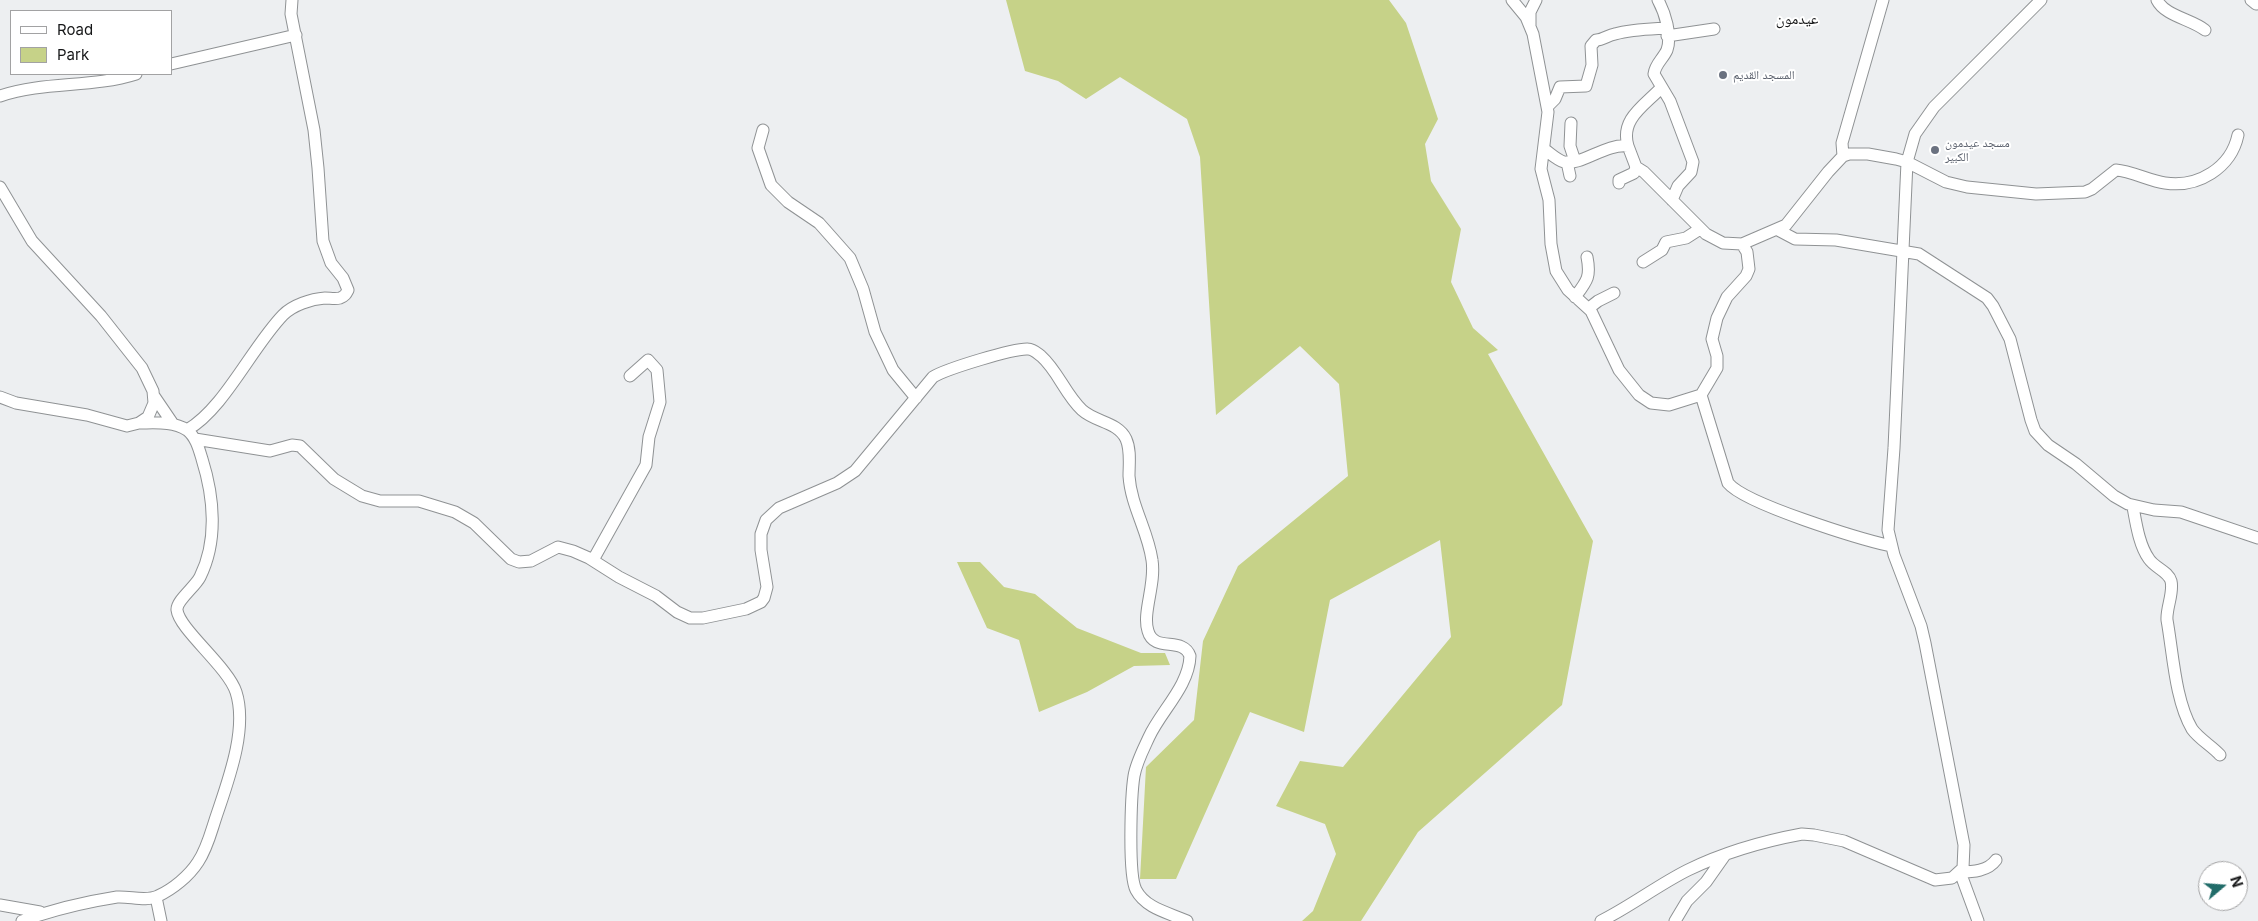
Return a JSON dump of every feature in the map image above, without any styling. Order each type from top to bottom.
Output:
[{"type":"street","points":[[191,435],[258,346],[288,311],[296,306],[319,299],[340,298],[345,296],[348,290],[343,278],[331,263],[323,241],[314,130],[291,14],[292,0]]},
{"type":"street","points":[[1512,0],[1530,25]]},
{"type":"street","points":[[1536,0],[1530,12],[1530,25],[1547,107],[1548,120],[1541,169],[1550,207],[1552,253],[1560,280],[1575,297],[1589,308],[1619,370],[1639,395],[1652,403],[1669,405],[1701,396],[1717,368],[1717,356],[1712,338],[1717,318],[1727,297],[1746,276],[1749,269],[1747,252],[1742,244]]},
{"type":"street","points":[[1658,0],[1667,32],[1667,49],[1655,69],[1656,80],[1670,101],[1693,162],[1693,169],[1678,186],[1672,200]]},
{"type":"street","points":[[1843,156],[1842,143],[1883,0]]},
{"type":"street","points":[[1978,921],[1960,872],[1964,864],[1964,845],[1925,643],[1921,626],[1891,546],[1888,522],[1894,448],[1907,162],[1915,134],[1934,107],[2041,0]]},
{"type":"street","points":[[2157,0],[2166,10],[2205,30]]},
{"type":"street","points":[[1547,107],[1555,99],[1560,87],[1586,86],[1592,65],[1591,46],[1596,40],[1602,40],[1613,34],[1642,29],[1667,32],[1714,29]]},
{"type":"street","points":[[172,64],[296,35]]},
{"type":"street","points":[[0,96],[33,87],[131,75]]},
{"type":"street","points":[[1619,184],[1619,180],[1634,174],[1636,167],[1625,134],[1628,121],[1661,88]]},
{"type":"street","points":[[1570,176],[1572,161],[1570,146],[1571,123]]},
{"type":"street","points":[[763,130],[758,148],[771,185],[788,202],[819,224],[850,258],[863,289],[875,332],[893,370],[916,398]]},
{"type":"street","points":[[1636,167],[1644,172],[1700,229],[1723,243],[1742,244],[1786,226],[1816,186],[1843,156],[1868,154],[1907,162],[1946,182],[1967,187],[2036,194],[2085,192],[2092,189],[2116,170],[2166,183],[2189,181],[2208,175],[2223,165],[2232,152],[2238,135]]},
{"type":"street","points":[[1544,149],[1559,159],[1572,161],[1618,145],[1628,146]]},
{"type":"street","points":[[0,187],[32,241],[101,316],[142,368],[150,382],[154,396],[173,424],[191,435],[270,451],[292,445],[300,446],[334,479],[351,491],[372,500],[420,501],[454,512],[474,523],[502,551],[516,561],[530,561],[558,547],[573,551],[593,560],[690,618],[702,618],[756,606],[764,598],[767,587],[762,550],[762,534],[766,520],[780,508],[847,478],[864,462],[927,383],[939,374],[1009,352],[1033,350],[1048,363],[1067,394],[1088,415],[1118,429],[1125,436],[1128,443],[1131,492],[1148,541],[1154,568],[1146,621],[1148,634],[1155,642],[1182,646],[1190,656],[1187,672],[1149,736],[1135,774],[1132,793],[1132,876],[1136,890],[1145,901],[1187,921]]},
{"type":"street","points":[[1643,262],[1662,250],[1666,242],[1686,238],[1700,229]]},
{"type":"street","points":[[1778,230],[1796,239],[1836,240],[1902,250],[1919,254],[1933,262],[1980,294],[1994,306],[2010,339],[2026,406],[2035,431],[2048,445],[2076,464],[2110,493],[2133,507],[2181,512],[2258,538]]},
{"type":"street","points":[[1575,297],[1589,278],[1590,271],[1587,257]]},
{"type":"street","points":[[1589,308],[1614,293]]},
{"type":"street","points":[[593,560],[646,465],[649,437],[660,402],[657,370],[648,360],[630,376]]},
{"type":"street","points":[[0,396],[16,403],[87,415],[127,426],[139,423],[173,424]]},
{"type":"street","points":[[139,423],[148,417],[152,411],[154,396]]},
{"type":"street","points":[[1701,396],[1728,483],[1736,490],[1760,502],[1837,530],[1891,546]]},
{"type":"street","points":[[22,921],[47,913],[108,899],[156,897],[186,877],[198,863],[203,852],[232,766],[240,720],[239,706],[232,683],[182,622],[177,611],[177,605],[200,579],[208,552],[213,517],[205,469],[191,435]]},
{"type":"street","points":[[2133,507],[2146,555],[2152,563],[2168,576],[2171,582],[2166,612],[2177,679],[2186,714],[2195,733],[2220,755]]},
{"type":"street","points":[[1602,921],[1687,871],[1725,855],[1789,837],[1814,835],[1844,841],[1935,880],[1947,880],[1960,872],[1992,866],[1996,860]]},
{"type":"street","points":[[1675,921],[1687,901],[1706,882],[1725,855]]},
{"type":"street","points":[[156,897],[161,921]]},
{"type":"street","points":[[0,906],[47,913]]},
{"type":"green space","points":[[1006,0],[1389,0],[1406,23],[1438,119],[1425,144],[1431,181],[1461,229],[1451,282],[1473,328],[1498,350],[1488,354],[1593,541],[1562,705],[1418,832],[1361,921],[1302,921],[1313,911],[1336,854],[1325,824],[1276,806],[1300,761],[1343,767],[1451,637],[1440,540],[1330,600],[1304,732],[1250,712],[1176,879],[1140,879],[1146,767],[1194,720],[1203,641],[1238,566],[1348,476],[1339,384],[1300,346],[1216,415],[1200,157],[1187,119],[1120,77],[1086,99],[1058,81],[1025,71]]},
{"type":"green space","points":[[957,562],[980,562],[1004,587],[1035,594],[1077,628],[1141,653],[1165,653],[1170,665],[1134,666],[1087,692],[1039,712],[1019,640],[987,628]]},
{"type":"place","name":"المسجد القديم","points":[[1723,75]]},
{"type":"place","name":"مسجد عيدمون الكبير","points":[[1935,150]]},
{"type":"district","name":"عيدمون","points":[[1797,19]]}]
